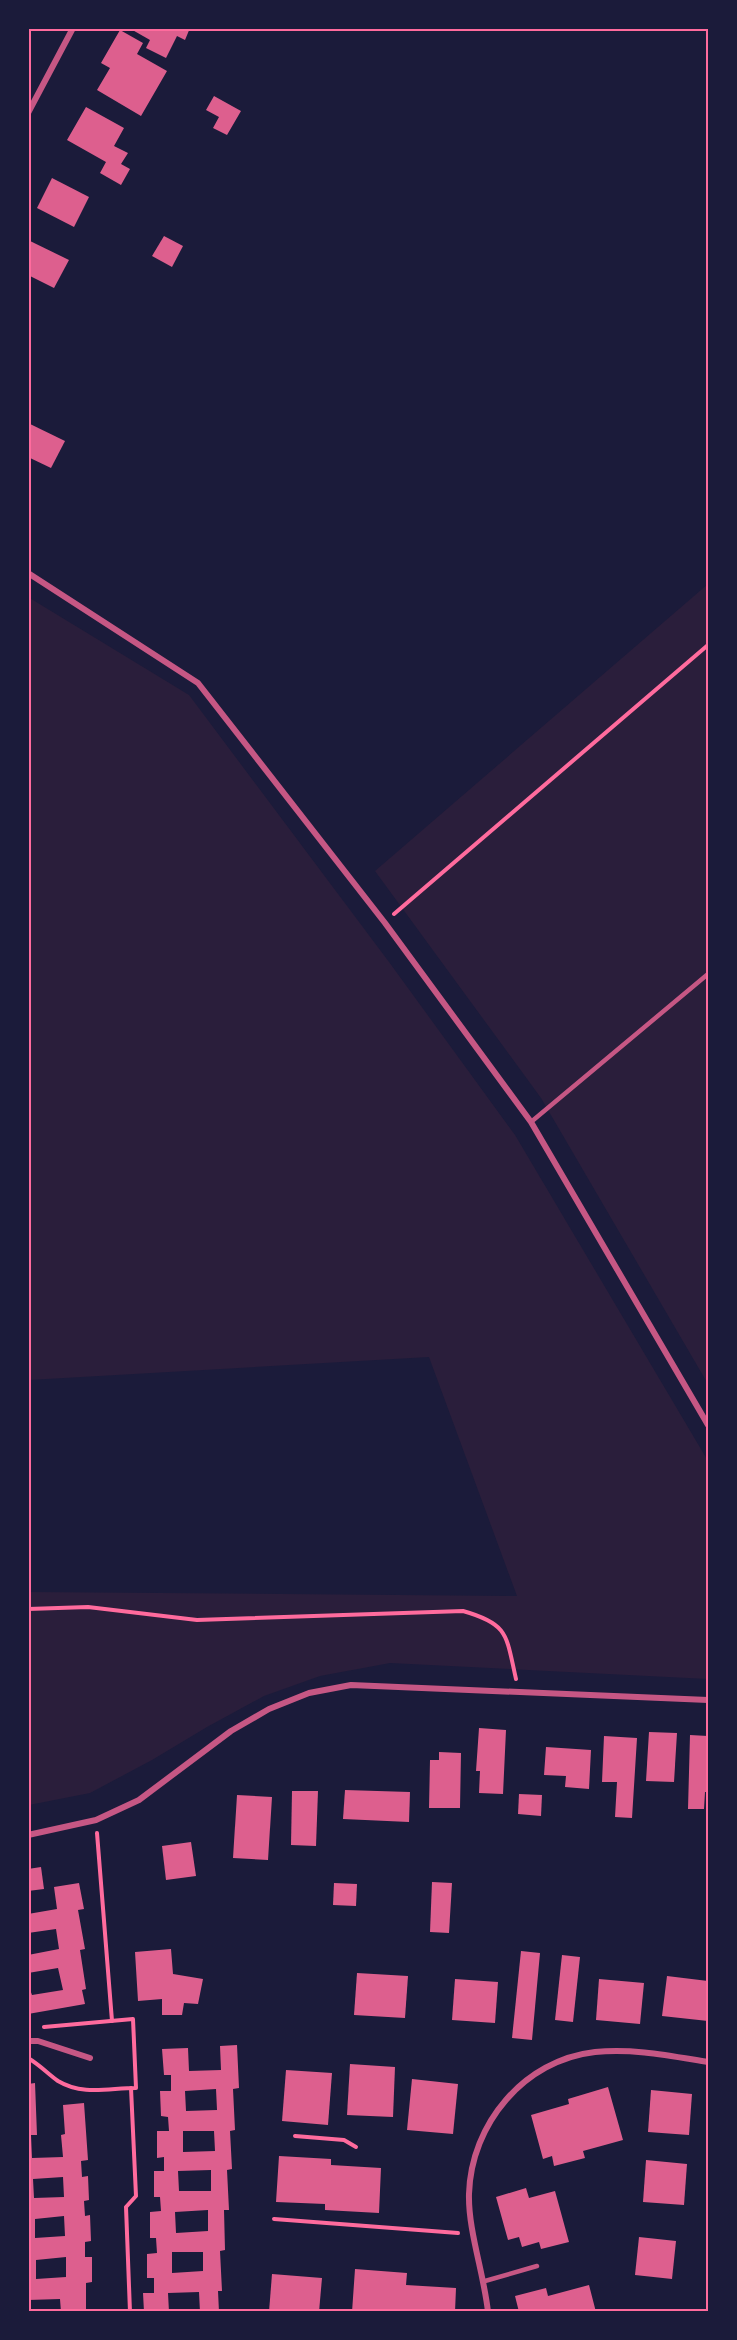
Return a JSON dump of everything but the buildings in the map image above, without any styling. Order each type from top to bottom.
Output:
[{"type":"street","points":[[28,113],[73,28]]},
{"type":"street","points":[[28,573],[198,683],[385,923],[531,1122],[708,1425]]},
{"type":"street","points":[[28,1835],[96,1821],[139,1800],[231,1731],[270,1709],[309,1693],[351,1685],[708,1700]]},
{"type":"street","points":[[28,2042],[39,2041],[90,2058]]},
{"type":"street","points":[[488,2312],[485,2281],[474,2234],[469,2195],[474,2157],[489,2123],[512,2091],[538,2071],[594,2052],[645,2052],[708,2062]]},
{"type":"lane","points":[[531,1122],[708,974]]},
{"type":"lane","points":[[485,2281],[537,2266]]},
{"type":"path","points":[[385,923],[708,645]]},
{"type":"path","points":[[28,1609],[88,1607],[197,1620],[463,1611],[489,1618],[506,1637],[519,1691]]},
{"type":"path","points":[[96,1821],[112,2021]]},
{"type":"path","points":[[28,2058],[58,2081],[72,2088],[88,2091],[136,2088],[133,2019],[39,2028]]},
{"type":"path","points":[[130,2088],[136,2196],[126,2207],[130,2312]]},
{"type":"path","points":[[295,2136],[344,2140],[356,2147]]},
{"type":"path","points":[[274,2219],[474,2234]]},
{"type":"shaded area","points":[[708,584],[708,1384],[541,1098],[375,871]]},
{"type":"shaded area","points":[[28,597],[189,695],[515,1135],[708,1461],[708,1679],[390,1663],[320,1676],[264,1696],[90,1793],[29,1805],[29,1592],[517,1596],[429,1357],[29,1380]]}]
